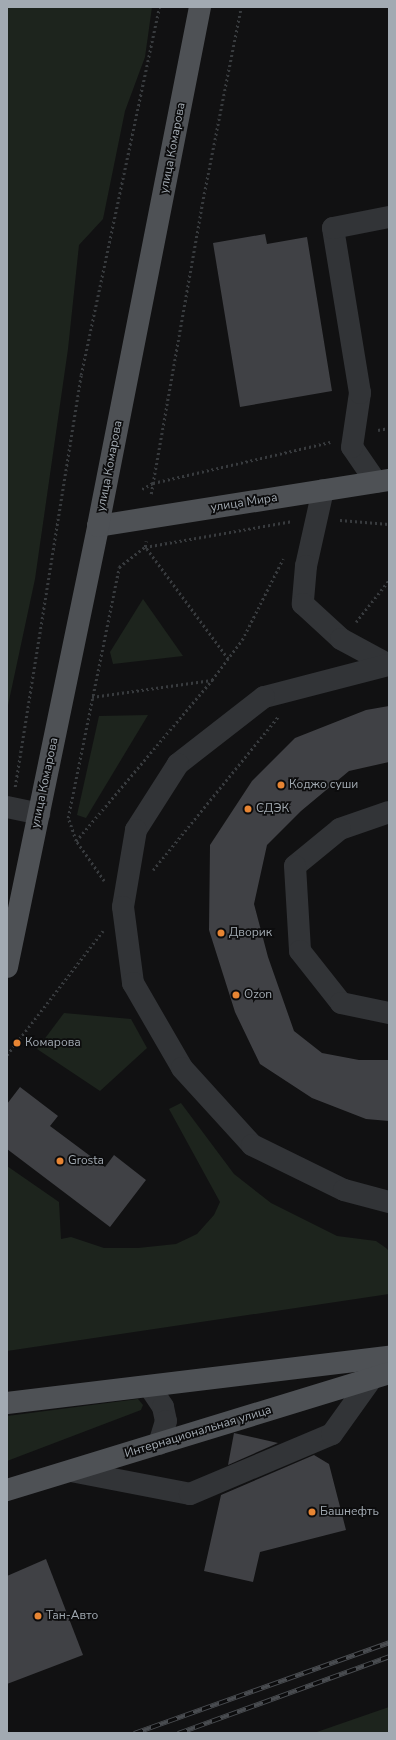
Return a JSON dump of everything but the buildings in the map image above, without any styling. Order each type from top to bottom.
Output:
[{"type":"main road","name":"улица Комарова","points":[[7,968],[11,928],[39,814],[98,526],[200,7]]},
{"type":"main road","name":"улица Мира","points":[[98,526],[383,481]]},
{"type":"main road","points":[[7,1403],[389,1357]]},
{"type":"main road","name":"Интернациональная улица","points":[[7,1490],[379,1377]]},
{"type":"street","points":[[383,481],[352,447],[360,393],[333,228],[389,217]]},
{"type":"street","points":[[323,490],[315,519],[306,566],[303,604],[341,639],[389,665]]},
{"type":"street","points":[[389,665],[264,697],[178,764],[136,830],[123,907],[133,983],[187,1074],[252,1145],[344,1190],[389,1202]]},
{"type":"street","points":[[9,808],[39,814]]},
{"type":"street","points":[[389,812],[340,829],[295,866],[300,951],[341,1003],[389,1013]]},
{"type":"street","points":[[71,1471],[190,1494],[332,1434],[379,1377]]},
{"type":"street","points":[[150,1386],[162,1407],[166,1421],[159,1444]]},
{"type":"path","points":[[9,808],[81,375],[159,7]]},
{"type":"path","points":[[228,659],[145,547],[153,482],[204,194],[242,7]]},
{"type":"path","points":[[142,489],[153,482],[318,447],[354,434],[389,428]]},
{"type":"path","points":[[7,1055],[123,907],[76,841],[68,818],[119,567],[145,547],[303,519],[389,524]]},
{"type":"path","points":[[76,841],[212,680],[242,640],[285,554]]},
{"type":"path","points":[[341,639],[389,580]]},
{"type":"path","points":[[92,697],[212,680]]},
{"type":"path","points":[[148,877],[302,687]]},
{"type":"shaded area","points":[[7,7],[152,7],[145,57],[125,111],[103,219],[79,245],[68,349],[35,579],[7,710]]},
{"type":"shaded area","points":[[143,599],[183,656],[113,664],[110,652]]},
{"type":"shaded area","points":[[148,715],[86,818],[77,815],[99,716]]},
{"type":"shaded area","points":[[64,1013],[131,1019],[147,1048],[100,1091],[37,1049]]},
{"type":"shaded area","points":[[181,1103],[234,1174],[271,1203],[337,1236],[376,1241],[386,1248],[389,1251],[389,1294],[7,1351],[7,1166],[59,1202],[61,1239],[71,1237],[104,1248],[138,1248],[176,1244],[197,1234],[214,1215],[220,1202],[169,1109]]},
{"type":"shaded area","points":[[138,1399],[143,1405],[141,1410],[7,1461],[7,1416]]},
{"type":"shaded area","points":[[389,1707],[389,1733],[314,1733]]},
{"type":"railway","points":[[134,1733],[389,1642]]},
{"type":"railway","points":[[178,1733],[389,1656]]},
{"type":"place","name":"Коджо суши","points":[[281,785]]},
{"type":"place","name":"СДЭК","points":[[248,809]]},
{"type":"place","name":"Дворик","points":[[221,933]]},
{"type":"place","name":"Ozon","points":[[236,995]]},
{"type":"place","name":"Комарова","points":[[17,1043]]},
{"type":"place","name":"Grosta","points":[[60,1161]]},
{"type":"place","name":"Башнефть","points":[[312,1512]]},
{"type":"place","name":"Тан-Авто","points":[[38,1616]]}]
